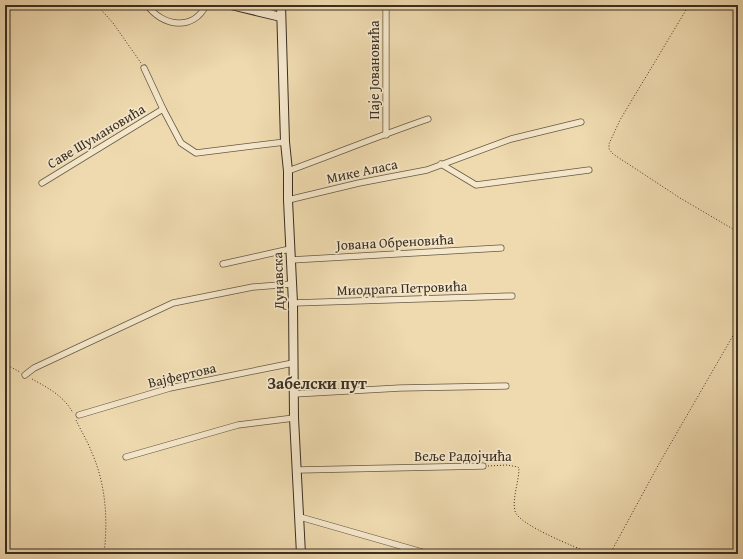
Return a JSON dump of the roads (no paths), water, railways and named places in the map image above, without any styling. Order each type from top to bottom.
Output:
[{"type":"street","points":[[147,5],[151,11],[161,18],[180,24],[193,19],[206,5]]},
{"type":"street","points":[[231,5],[281,17]]},
{"type":"street","name":"Паје Јовановића","points":[[386,5],[386,135]]},
{"type":"street","points":[[242,8],[281,6]]},
{"type":"street","name":"Дунавска","points":[[281,6],[284,142],[288,171],[293,302],[294,418],[300,517],[299,554]]},
{"type":"street","name":"Саве Шумановића","points":[[144,68],[181,143],[196,153],[284,142]]},
{"type":"street","name":"Саве Шумановића","points":[[42,183],[163,109]]},
{"type":"street","name":"Паје Јовановића","points":[[288,171],[428,119]]},
{"type":"street","name":"Мике Аласа","points":[[288,200],[360,183],[427,170],[511,139],[581,122]]},
{"type":"street","points":[[441,164],[476,185],[589,170]]},
{"type":"street","name":"Јована Обреновића","points":[[291,260],[501,248]]},
{"type":"street","points":[[223,264],[290,249]]},
{"type":"street","points":[[25,375],[34,368],[173,303],[253,288],[292,284]]},
{"type":"street","name":"Миодрага Петровића","points":[[293,302],[512,296]]},
{"type":"street","name":"Вајфертова","points":[[77,418],[170,388],[293,363]]},
{"type":"street","points":[[294,394],[400,388],[506,386]]},
{"type":"street","points":[[126,457],[238,424],[294,418]]},
{"type":"street","name":"Веље Радојчића","points":[[298,470],[483,466]]},
{"type":"street","points":[[300,517],[429,554]]},
{"type":"district","name":"Забелски пут","points":[[317,383]]}]
